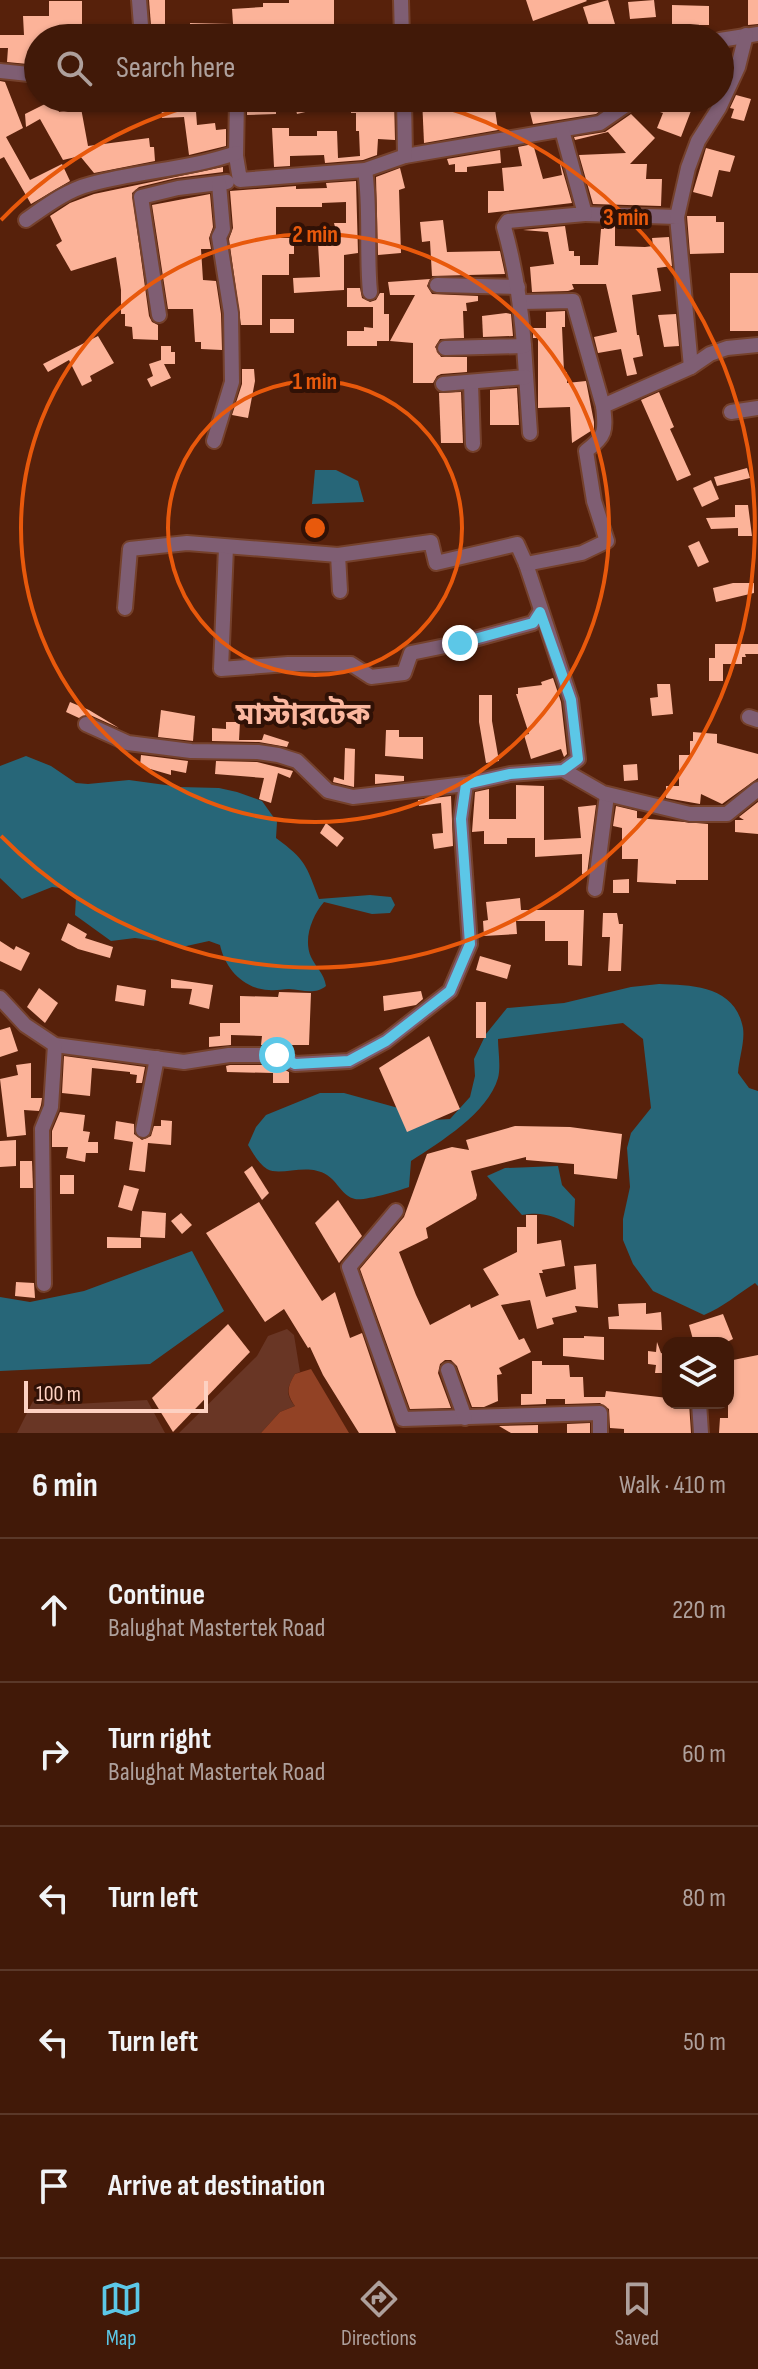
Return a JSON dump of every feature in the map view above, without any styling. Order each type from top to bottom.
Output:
[{"type":"street","points":[[139,0],[141,24]]},
{"type":"street","points":[[401,0],[402,24]]},
{"type":"street","points":[[734,76],[752,34]]},
{"type":"street","points":[[0,71],[24,74]]},
{"type":"street","points":[[237,112],[236,153],[240,180]]},
{"type":"street","points":[[404,112],[405,156]]},
{"type":"street","points":[[159,315],[141,197],[178,188],[240,180],[365,170],[405,156],[600,123],[618,112]]},
{"type":"street","points":[[691,367],[677,217],[688,168],[698,141],[716,112]]},
{"type":"street","points":[[562,130],[585,214]]},
{"type":"street","points":[[26,220],[48,204],[91,184],[236,153]]},
{"type":"street","points":[[365,170],[369,195],[367,239],[370,292]]},
{"type":"street","points":[[214,441],[232,382],[231,313],[219,237],[223,229],[219,184]]},
{"type":"street","points":[[530,433],[519,294],[505,223],[585,214],[677,217]]},
{"type":"street","points":[[437,285],[573,301],[603,406],[605,426],[602,439],[586,451],[594,501],[607,541],[582,553],[526,564]]},
{"type":"street","points":[[603,406],[691,367],[710,354],[727,348],[758,345]]},
{"type":"street","points":[[445,348],[524,346]]},
{"type":"street","points":[[443,384],[526,377]]},
{"type":"street","points":[[471,383],[473,444]]},
{"type":"street","points":[[731,412],[758,408]]},
{"type":"street","points":[[86,724],[128,743],[191,751],[278,755],[297,761],[328,791],[353,797],[466,784],[510,774],[563,770],[578,759],[571,700],[517,544],[436,563],[431,542],[338,555],[187,543],[130,549],[125,608]]},
{"type":"street","points":[[226,547],[221,669],[288,664],[351,664],[371,677],[404,673],[411,653],[533,623],[540,612]]},
{"type":"street","points":[[338,555],[340,591]]},
{"type":"street","points":[[563,770],[607,795],[690,814],[727,814],[758,789]]},
{"type":"street","points":[[0,998],[25,1025],[55,1045],[184,1062],[229,1055],[277,1055],[295,1064],[349,1061],[386,1041],[450,991],[470,944],[461,819],[466,784]]},
{"type":"street","points":[[595,889],[607,795]]},
{"type":"street","points":[[44,1284],[42,1129],[51,1107],[55,1045]]},
{"type":"street","points":[[143,1130],[157,1058]]},
{"type":"street","points":[[396,1211],[349,1267],[403,1419],[600,1413],[600,1433]]},
{"type":"street","points":[[448,1370],[465,1418]]},
{"type":"street","points":[[699,1409],[701,1433]]},
{"type":"shaded area","points":[[287,1329],[294,1335],[300,1372],[295,1374],[288,1391],[295,1406],[280,1412],[261,1433],[179,1433],[257,1356],[268,1336]]},
{"type":"shaded area","points":[[311,1369],[349,1433],[261,1433],[280,1412],[295,1406],[289,1394],[290,1383],[295,1374]]},
{"type":"shaded area","points":[[147,1400],[165,1433],[17,1433],[33,1401],[57,1405]]},
{"type":"water","points":[[315,470],[336,470],[358,481],[364,502],[312,504]]},
{"type":"water","points":[[26,756],[51,766],[76,783],[129,780],[180,787],[219,788],[262,801],[277,822],[276,838],[304,864],[319,899],[370,895],[391,897],[395,905],[390,913],[372,914],[324,902],[313,921],[308,943],[311,957],[326,986],[313,991],[251,986],[231,969],[220,945],[209,941],[182,947],[135,938],[111,941],[75,915],[76,898],[68,889],[52,887],[22,899],[0,878],[0,766]]},
{"type":"water","points":[[659,984],[698,987],[722,996],[731,1004],[743,1028],[738,1073],[749,1088],[758,1091],[758,1286],[755,1283],[704,1315],[653,1291],[633,1264],[623,1240],[623,1219],[630,1187],[627,1148],[631,1133],[651,1108],[643,1039],[623,1023],[498,1039],[499,1074],[493,1091],[462,1126],[411,1161],[409,1187],[404,1189],[355,1199],[319,1171],[267,1169],[248,1145],[256,1127],[266,1115],[320,1093],[344,1093],[434,1120],[450,1119],[470,1097],[475,1076],[474,1059],[486,1034],[507,1008],[564,1003],[631,987]]},
{"type":"water","points":[[558,1166],[562,1185],[575,1199],[574,1227],[549,1215],[522,1215],[487,1176],[505,1168]]},
{"type":"water","points":[[192,1251],[224,1311],[150,1364],[0,1371],[0,1297],[30,1302],[84,1291]]},
{"type":"building","points":[[149,0],[165,0],[165,24],[151,24]]},
{"type":"building","points":[[289,0],[334,0],[334,24],[233,24],[232,9],[263,7],[263,3],[289,3]]},
{"type":"building","points":[[526,0],[586,0],[587,1],[533,21]]},
{"type":"building","points":[[608,0],[615,24],[588,24],[583,7]]},
{"type":"building","points":[[654,0],[656,17],[630,19],[628,2]]},
{"type":"building","points":[[748,0],[758,0],[758,24],[748,25]]},
{"type":"building","points":[[49,1],[82,1],[82,24],[24,24],[24,35],[23,16],[49,16]]},
{"type":"building","points":[[672,5],[709,6],[709,24],[672,24]]},
{"type":"building","points":[[0,35],[24,35],[24,64],[7,62],[8,48],[0,48]]},
{"type":"building","points":[[0,81],[5,82],[23,128],[6,137],[30,180],[62,164],[70,181],[31,204],[4,157],[0,159]]},
{"type":"building","points":[[736,95],[751,99],[744,121],[731,118]]},
{"type":"building","points":[[82,112],[88,146],[149,138],[150,147],[154,147],[155,161],[94,173],[80,156],[63,160],[40,119],[26,127],[25,114]]},
{"type":"building","points":[[162,112],[196,112],[197,125],[215,123],[216,130],[226,129],[226,146],[189,155],[184,117],[162,118]]},
{"type":"building","points":[[247,112],[276,112],[276,114],[247,115]]},
{"type":"building","points":[[394,112],[395,140],[378,139],[377,155],[363,160],[325,163],[324,155],[290,156],[290,166],[274,167],[272,128],[289,128],[289,136],[317,136],[317,131],[337,131],[338,158],[360,156],[356,113],[351,113]]},
{"type":"building","points":[[423,112],[495,112],[498,130],[424,143]]},
{"type":"building","points":[[530,112],[599,112],[596,114],[533,124]]},
{"type":"building","points":[[660,112],[691,112],[681,137],[657,128],[663,113]]},
{"type":"building","points":[[631,114],[655,138],[630,164],[647,164],[646,179],[662,179],[661,206],[593,204],[579,155],[626,153],[608,132],[575,140],[574,137],[605,132]]},
{"type":"building","points":[[533,144],[543,179],[562,175],[559,158],[572,203],[488,213],[488,191],[504,191],[502,168],[522,166],[518,147]]},
{"type":"building","points":[[706,148],[735,156],[730,172],[719,170],[712,197],[693,192]]},
{"type":"building","points":[[500,150],[501,163],[467,167],[467,172],[455,172],[455,164],[449,165],[447,159]]},
{"type":"building","points":[[223,167],[223,172],[176,178],[139,187],[132,193],[149,316],[158,325],[158,340],[133,339],[132,327],[125,326],[125,314],[121,314],[116,257],[71,271],[56,245],[62,241],[50,216],[70,203],[94,194]]},
{"type":"building","points":[[400,168],[405,188],[399,190],[401,253],[378,255],[376,177]]},
{"type":"building","points":[[356,181],[358,253],[344,255],[344,290],[294,293],[293,278],[320,277],[317,227],[335,227],[334,223],[346,223],[346,202],[322,203],[322,207],[276,207],[276,238],[294,238],[294,254],[289,254],[289,275],[262,275],[262,325],[241,325],[229,239],[233,228],[230,191],[296,186],[296,189],[327,188],[326,183]]},
{"type":"building","points":[[210,194],[213,227],[209,238],[211,249],[201,249],[203,280],[216,281],[222,350],[201,349],[201,342],[195,342],[193,309],[168,309],[152,205]]},
{"type":"building","points":[[687,216],[716,216],[716,222],[724,222],[724,253],[690,254]]},
{"type":"building","points":[[443,220],[447,252],[500,251],[505,274],[432,276],[430,241],[422,242],[420,222]]},
{"type":"building","points":[[604,225],[615,225],[615,246],[653,246],[652,238],[669,237],[672,266],[657,268],[661,291],[632,295],[643,356],[633,358],[637,374],[627,376],[621,349],[598,353],[594,337],[617,332],[606,284],[572,284],[574,289],[568,291],[532,292],[530,267],[554,264],[548,232],[523,230],[565,226],[569,251],[574,251],[574,256],[580,256],[580,265],[598,265]]},
{"type":"building","points":[[730,273],[758,273],[758,331],[730,331]]},
{"type":"building","points":[[430,279],[427,286],[432,294],[478,296],[478,301],[466,303],[467,311],[463,311],[464,338],[440,339],[435,347],[441,357],[467,357],[467,372],[441,374],[433,383],[413,383],[413,343],[390,341],[415,295],[390,295],[388,282]]},
{"type":"building","points":[[347,288],[360,288],[362,298],[370,302],[384,293],[384,314],[389,314],[389,341],[377,341],[377,346],[347,346],[347,331],[373,328],[373,307],[347,307]]},
{"type":"building","points":[[565,311],[565,327],[562,327],[564,372],[567,372],[567,383],[586,381],[594,422],[594,429],[572,443],[570,407],[538,408],[538,338],[533,338],[533,328],[546,328],[546,312]]},
{"type":"building","points":[[511,314],[513,336],[483,337],[482,316]]},
{"type":"building","points":[[676,314],[679,346],[664,347],[658,315]]},
{"type":"building","points":[[270,319],[294,319],[294,333],[270,333]]},
{"type":"building","points":[[98,336],[114,363],[90,376],[92,381],[82,386],[69,360],[48,372],[43,364]]},
{"type":"building","points":[[161,346],[171,346],[171,352],[175,352],[175,364],[164,364],[171,378],[151,387],[147,379],[153,376],[149,364],[161,360]]},
{"type":"building","points":[[242,369],[254,369],[255,381],[248,418],[232,415],[242,384]]},
{"type":"building","points":[[517,388],[519,425],[490,425],[490,390]]},
{"type":"building","points":[[461,392],[463,443],[441,443],[439,393]]},
{"type":"building","points":[[659,392],[674,427],[670,429],[691,475],[677,481],[641,400]]},
{"type":"building","points":[[747,468],[750,478],[717,486],[714,477]]},
{"type":"building","points":[[711,480],[719,499],[702,507],[693,488]]},
{"type":"building","points":[[735,505],[748,505],[752,536],[738,536],[738,528],[711,529],[706,518],[735,517]]},
{"type":"building","points":[[699,541],[709,562],[698,567],[688,546]]},
{"type":"building","points":[[733,583],[754,583],[754,593],[716,602],[713,588]]},
{"type":"building","points":[[715,644],[758,644],[758,654],[745,654],[742,664],[723,664],[723,681],[709,681],[709,658],[715,658]]},
{"type":"building","points":[[553,678],[561,702],[567,754],[564,757],[561,749],[531,759],[524,735],[529,734],[516,694],[518,688],[542,685],[541,682]]},
{"type":"building","points":[[657,684],[670,684],[673,714],[652,716],[650,698],[658,697]]},
{"type":"building","points":[[479,695],[492,695],[492,721],[499,761],[486,763],[479,722]]},
{"type":"building","points":[[70,702],[119,728],[90,715],[79,718],[66,712]]},
{"type":"building","points":[[161,710],[195,716],[193,741],[158,737]]},
{"type":"building","points":[[226,722],[240,722],[239,740],[262,740],[264,734],[289,742],[287,747],[259,742],[212,741],[212,728],[226,729]]},
{"type":"building","points":[[386,730],[399,730],[399,737],[423,737],[423,759],[385,756]]},
{"type":"building","points":[[693,732],[717,734],[717,743],[758,754],[758,778],[722,804],[701,794],[700,804],[666,798],[666,786],[679,786],[679,755],[690,755]]},
{"type":"building","points":[[345,748],[355,749],[354,787],[333,782],[334,777],[344,780]]},
{"type":"building","points":[[141,755],[188,761],[186,773],[171,770],[171,775],[140,766]]},
{"type":"building","points":[[216,761],[257,762],[293,771],[290,778],[278,773],[271,803],[259,799],[264,778],[215,774]]},
{"type":"building","points":[[637,764],[638,780],[624,781],[623,765]]},
{"type":"building","points":[[375,774],[404,776],[404,781],[375,784]]},
{"type":"building","points":[[516,785],[544,786],[544,840],[581,838],[578,807],[596,805],[587,874],[582,874],[582,854],[535,857],[535,838],[507,838],[507,844],[484,844],[484,831],[472,832],[475,792],[489,789],[489,819],[516,819]]},
{"type":"building","points":[[451,796],[453,846],[434,849],[432,834],[443,833],[441,803],[419,806],[418,800]]},
{"type":"building","points":[[758,802],[758,834],[735,832],[735,820],[744,820],[739,817]]},
{"type":"building","points":[[616,806],[637,811],[637,818],[708,824],[708,880],[676,880],[676,884],[637,882],[638,859],[622,859],[622,828],[613,826]]},
{"type":"building","points":[[326,823],[344,838],[337,847],[320,833]]},
{"type":"building","points":[[629,879],[629,893],[613,893],[613,880]]},
{"type":"building","points":[[520,898],[521,910],[584,910],[582,966],[568,965],[568,941],[545,941],[545,921],[516,921],[517,934],[484,936],[483,921],[488,920],[486,902]]},
{"type":"building","points":[[603,913],[617,913],[619,924],[623,924],[621,971],[608,971],[610,937],[602,937]]},
{"type":"building","points":[[68,923],[87,934],[85,938],[113,947],[110,958],[78,949],[61,940]]},
{"type":"building","points":[[0,941],[14,950],[16,946],[30,953],[21,971],[0,961]]},
{"type":"building","points":[[480,956],[511,965],[507,979],[476,970]]},
{"type":"building","points":[[171,979],[213,985],[209,1009],[189,1004],[192,989],[171,988]]},
{"type":"building","points":[[117,985],[146,990],[144,1006],[115,1001]]},
{"type":"building","points":[[39,988],[58,1003],[45,1023],[27,1007]]},
{"type":"building","points":[[421,991],[423,999],[416,1005],[384,1011],[383,996]]},
{"type":"building","points":[[279,992],[311,993],[309,1045],[289,1045],[289,1050],[278,1045],[261,1045],[262,1036],[231,1035],[231,1045],[209,1047],[209,1037],[220,1036],[220,1023],[240,1023],[240,996],[278,997]]},
{"type":"building","points":[[476,1002],[486,1002],[486,1038],[476,1038]]},
{"type":"building","points":[[10,1027],[18,1051],[0,1057],[0,1030]]},
{"type":"building","points":[[429,1036],[460,1109],[407,1132],[379,1068]]},
{"type":"building","points":[[64,1056],[145,1067],[142,1083],[136,1083],[137,1075],[130,1072],[92,1068],[90,1096],[62,1093]]},
{"type":"building","points":[[31,1063],[31,1098],[42,1098],[41,1105],[39,1111],[24,1110],[26,1135],[7,1137],[0,1079],[18,1075],[16,1065]]},
{"type":"building","points":[[275,1065],[289,1072],[289,1083],[273,1083],[273,1073],[227,1072],[226,1066]]},
{"type":"building","points":[[60,1112],[85,1115],[83,1131],[90,1132],[88,1142],[98,1142],[98,1153],[86,1153],[85,1162],[66,1158],[68,1147],[52,1147],[52,1131]]},
{"type":"building","points":[[161,1120],[172,1121],[171,1145],[148,1143],[145,1172],[129,1170],[133,1142],[114,1139],[116,1121],[134,1124],[134,1134],[142,1140],[151,1136],[154,1126],[161,1126]]},
{"type":"building","points":[[515,1126],[570,1127],[622,1134],[617,1179],[574,1174],[574,1164],[526,1160],[526,1157],[471,1171],[476,1199],[426,1228],[428,1238],[399,1252],[416,1295],[430,1325],[470,1304],[471,1308],[499,1295],[483,1269],[517,1252],[517,1227],[526,1227],[526,1215],[537,1215],[537,1244],[561,1240],[565,1266],[539,1273],[546,1297],[576,1289],[574,1266],[596,1264],[598,1308],[575,1306],[577,1312],[552,1318],[554,1324],[537,1329],[530,1300],[501,1305],[519,1340],[524,1338],[531,1352],[499,1368],[502,1374],[497,1375],[498,1401],[484,1407],[472,1407],[457,1366],[451,1360],[445,1360],[440,1364],[438,1373],[451,1408],[410,1409],[360,1269],[404,1217],[427,1154],[452,1147],[469,1150],[466,1140]]},
{"type":"building","points":[[16,1140],[16,1166],[0,1167],[0,1141]]},
{"type":"building","points":[[20,1161],[32,1161],[33,1188],[20,1188]]},
{"type":"building","points":[[252,1166],[269,1193],[262,1200],[244,1172]]},
{"type":"building","points":[[60,1175],[74,1175],[74,1194],[60,1194]]},
{"type":"building","points":[[124,1185],[139,1189],[132,1211],[118,1207]]},
{"type":"building","points":[[338,1200],[362,1236],[339,1263],[315,1223]]},
{"type":"building","points":[[259,1202],[322,1301],[335,1292],[350,1338],[362,1333],[396,1433],[359,1433],[323,1375],[310,1347],[284,1309],[265,1322],[206,1233]]},
{"type":"building","points":[[142,1211],[166,1213],[165,1238],[140,1237]]},
{"type":"building","points":[[181,1213],[192,1225],[182,1234],[171,1221]]},
{"type":"building","points":[[107,1237],[141,1238],[141,1248],[107,1248]]},
{"type":"building","points":[[16,1282],[34,1283],[35,1298],[15,1296]]},
{"type":"building","points":[[646,1303],[646,1314],[661,1312],[662,1330],[609,1329],[608,1317],[619,1316],[618,1304]]},
{"type":"building","points":[[723,1314],[732,1337],[692,1337],[689,1325]]},
{"type":"building","points":[[228,1324],[250,1352],[173,1432],[152,1398]]},
{"type":"building","points":[[604,1337],[604,1360],[563,1356],[563,1338]]},
{"type":"building","points":[[657,1342],[662,1353],[662,1373],[655,1373],[656,1365],[648,1364],[648,1351],[656,1352]]},
{"type":"building","points":[[758,1355],[758,1433],[719,1433],[720,1418],[728,1418],[728,1409],[734,1409],[734,1360]]},
{"type":"building","points":[[532,1361],[542,1361],[542,1365],[569,1365],[570,1377],[583,1377],[584,1397],[605,1397],[606,1391],[662,1397],[662,1409],[689,1409],[691,1433],[624,1433],[624,1429],[610,1428],[609,1409],[600,1403],[565,1404],[565,1399],[546,1399],[546,1404],[521,1405],[521,1394],[532,1394]]},
{"type":"building","points":[[590,1423],[590,1433],[567,1433],[567,1424]]},
{"type":"building","points":[[538,1425],[538,1433],[511,1433],[499,1426]]},
{"type":"district","name":"মাস্টারটেক","points":[[303,715]]},
{"type":"route","points":[[277,1055],[295,1064],[349,1061],[386,1041],[450,991],[470,944],[461,819],[466,784],[510,774],[563,770],[578,759],[571,700],[540,612],[533,623],[460,643]]}]
